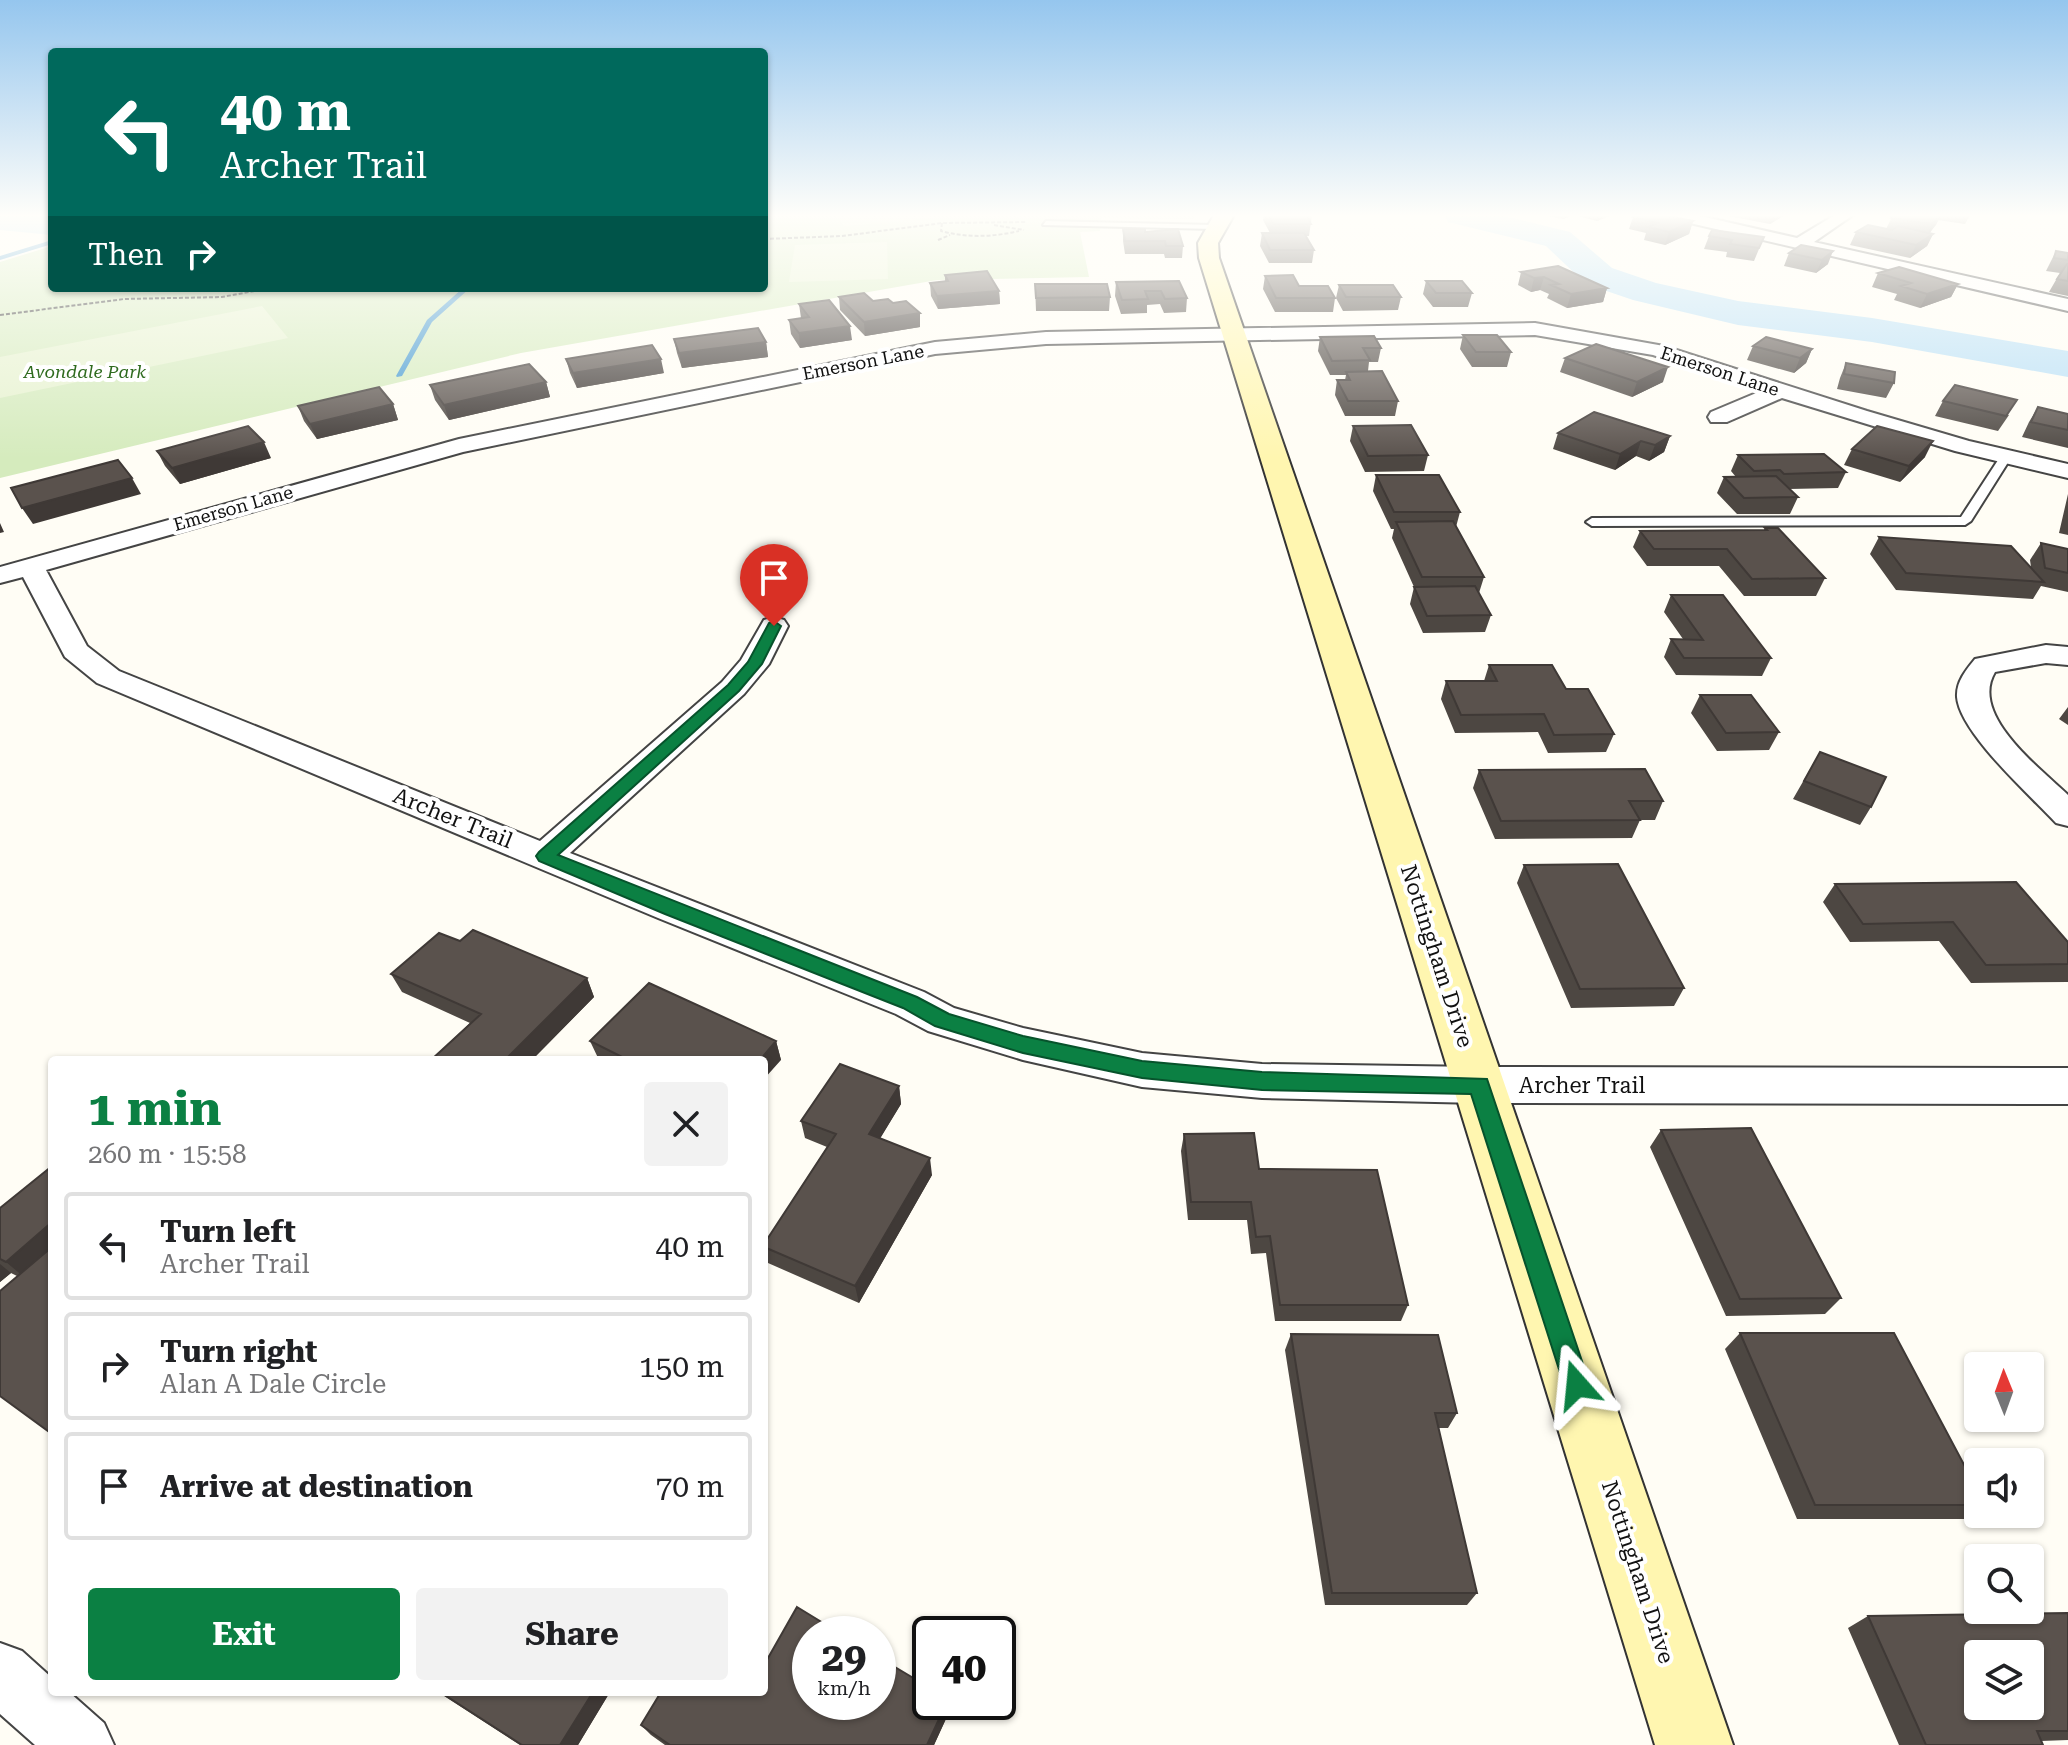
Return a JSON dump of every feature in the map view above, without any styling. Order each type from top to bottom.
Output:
[{"type":"street","name":"Nottingham Drive","points":[[1222,296],[1694,1745]]},
{"type":"street","points":[[2031,296],[2068,305]]},
{"type":"street","name":"Emerson Lane","points":[[15,571],[459,446],[876,359],[988,341],[1234,333],[1535,329],[1657,350],[1888,425],[2068,471]]},
{"type":"street","points":[[1719,417],[1779,391]]},
{"type":"street","name":"Archer Trail","points":[[15,571],[75,651],[108,677],[671,909],[910,1003],[942,1020],[1023,1044],[1142,1070],[1262,1081],[1479,1085],[2068,1086]]},
{"type":"street","points":[[545,856],[733,688],[754,664],[774,626]]},
{"type":"street","points":[[2068,656],[2035,656],[1985,665],[1974,679],[1973,703],[1985,725],[2068,815]]},
{"type":"street","points":[[0,1673],[82,1745]]},
{"type":"lane","points":[[1592,522],[1965,521],[2006,456]]},
{"type":"path","points":[[0,315],[124,299],[225,296]]},
{"type":"green space","name":"Avondale Park","points":[[0,296],[843,296],[521,353],[0,478]]},
{"type":"green space","points":[[262,306],[288,338],[0,398],[0,357]]},
{"type":"building","points":[[868,296],[873,301],[888,299],[893,303],[906,301],[920,313],[864,322],[839,297]]},
{"type":"building","points":[[1036,296],[1110,297],[1036,298]]},
{"type":"building","points":[[1121,296],[1147,296],[1148,299],[1122,300]]},
{"type":"building","points":[[1164,296],[1187,298],[1165,299]]},
{"type":"building","points":[[1275,296],[1335,298],[1276,298]]},
{"type":"building","points":[[829,300],[850,326],[799,333],[789,320],[809,317],[799,304]]},
{"type":"building","points":[[758,328],[766,342],[679,353],[674,339]]},
{"type":"building","points":[[1463,335],[1497,335],[1511,352],[1476,352]]},
{"type":"building","points":[[1374,336],[1381,348],[1363,348],[1370,360],[1332,361],[1320,337]]},
{"type":"building","points":[[1766,337],[1812,349],[1800,358],[1753,346]]},
{"type":"building","points":[[1596,344],[1668,367],[1637,382],[1565,358]]},
{"type":"building","points":[[652,345],[661,359],[573,373],[566,359]]},
{"type":"building","points":[[1846,363],[1895,372],[1894,383],[1844,374]]},
{"type":"building","points":[[529,364],[546,382],[444,405],[430,385]]},
{"type":"building","points":[[1382,371],[1398,401],[1348,401],[1337,380],[1350,380],[1346,372]]},
{"type":"building","points":[[1955,385],[2017,400],[2006,416],[1943,401]]},
{"type":"building","points":[[379,387],[393,404],[310,424],[298,406]]},
{"type":"building","points":[[2038,407],[2068,414],[2068,430],[2031,422]]},
{"type":"building","points":[[1594,412],[1670,436],[1655,445],[1641,441],[1620,454],[1558,433]]},
{"type":"building","points":[[1411,425],[1428,455],[1368,456],[1353,426]]},
{"type":"building","points":[[248,426],[264,442],[172,468],[157,451]]},
{"type":"building","points":[[1877,426],[1933,441],[1909,466],[1852,449]]},
{"type":"building","points":[[1824,454],[1846,472],[1784,474],[1780,470],[1754,471],[1738,455]]},
{"type":"building","points":[[118,460],[132,478],[22,508],[11,488]]},
{"type":"building","points":[[1376,475],[1439,475],[1460,512],[1394,512]]},
{"type":"building","points":[[1776,476],[1798,497],[1744,498],[1724,477]]},
{"type":"building","points":[[1453,521],[1484,577],[1422,577],[1396,522]]},
{"type":"building","points":[[1765,528],[1778,528],[1825,578],[1752,579],[1727,549],[1654,549],[1640,531],[1767,530]]},
{"type":"building","points":[[1879,537],[2011,546],[2044,582],[1906,573]]},
{"type":"building","points":[[2041,543],[2068,549],[2068,573],[2045,568]]},
{"type":"building","points":[[1475,586],[1491,615],[1427,616],[1414,587]]},
{"type":"building","points":[[1671,595],[1723,595],[1771,658],[1684,658],[1671,639],[1703,640]]},
{"type":"building","points":[[1489,665],[1552,665],[1566,689],[1588,689],[1614,734],[1554,735],[1544,714],[1461,715],[1446,681],[1497,681]]},
{"type":"building","points":[[1700,695],[1751,695],[1779,732],[1726,733]]},
{"type":"building","points":[[1820,752],[1886,777],[1871,807],[1804,781]]},
{"type":"building","points":[[1645,769],[1663,801],[1629,801],[1640,820],[1501,821],[1479,770]]},
{"type":"building","points":[[1618,864],[1684,988],[1580,989],[1524,865]]},
{"type":"building","points":[[2016,882],[2068,942],[2068,964],[1986,965],[1953,922],[1863,924],[1835,884]]},
{"type":"building","points":[[473,930],[587,978],[509,1056],[435,1056],[481,1014],[391,974],[439,933],[460,941]]},
{"type":"building","points":[[649,983],[776,1041],[763,1056],[620,1056],[590,1041]]},
{"type":"building","points":[[840,1064],[899,1086],[869,1134],[930,1158],[855,1286],[768,1249],[768,1238],[836,1134],[801,1121]]},
{"type":"building","points":[[1751,1128],[1841,1298],[1740,1299],[1661,1130]]},
{"type":"building","points":[[1254,1133],[1259,1169],[1377,1170],[1408,1305],[1280,1305],[1270,1236],[1256,1237],[1251,1202],[1191,1202],[1184,1134]]},
{"type":"building","points":[[48,1169],[48,1225],[6,1262],[0,1259],[0,1208]]},
{"type":"building","points":[[48,1250],[48,1431],[0,1396],[0,1291]]},
{"type":"building","points":[[1740,1333],[1894,1333],[1964,1465],[1964,1505],[1815,1505]]},
{"type":"building","points":[[1291,1334],[1438,1335],[1457,1413],[1435,1413],[1477,1593],[1332,1593]]},
{"type":"building","points":[[797,1607],[812,1616],[792,1616],[792,1720],[896,1720],[896,1668],[912,1677],[912,1720],[939,1720],[927,1745],[670,1745],[641,1725],[659,1696],[768,1696],[768,1658]]},
{"type":"building","points":[[2044,1613],[2068,1613],[2068,1731],[2037,1731],[2043,1745],[1926,1745],[1868,1616],[1964,1615],[1964,1624],[2044,1624]]},
{"type":"building","points":[[446,1696],[591,1696],[560,1745],[522,1745]]},
{"type":"waterway","points":[[399,376],[429,321],[457,296]]},
{"type":"waterway","points":[[1665,296],[1738,313],[1872,330],[2068,364]]},
{"type":"route","points":[[774,626],[754,664],[733,688],[545,856],[910,1003],[942,1020],[1023,1044],[1142,1070],[1262,1081],[1479,1085],[1577,1385]]}]
